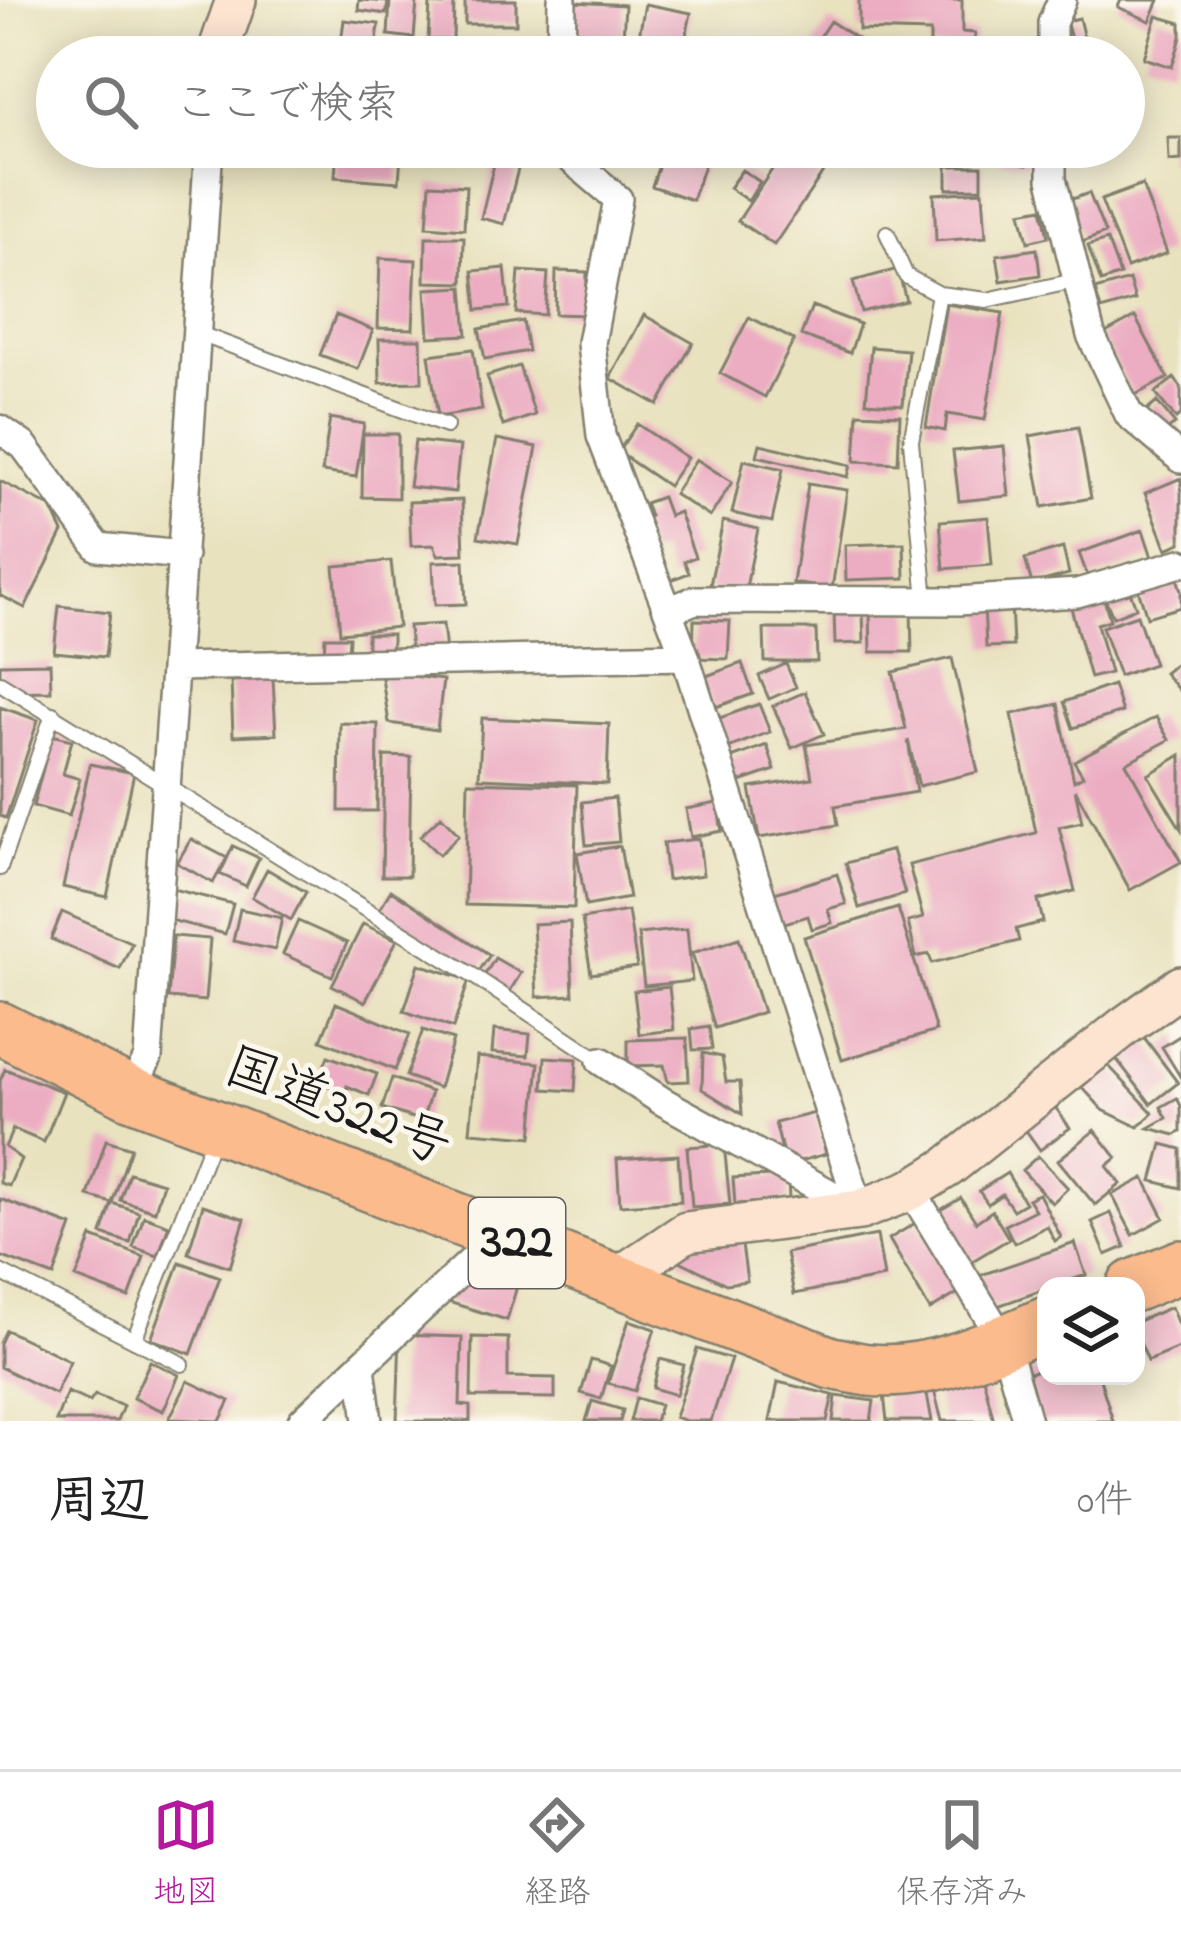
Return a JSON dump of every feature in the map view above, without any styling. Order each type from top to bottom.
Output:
[{"type":"highway","name":"国道322号","points":[[0,1028],[130,1093],[831,1363],[871,1370],[907,1369],[946,1361],[1025,1332]]},
{"type":"highway","points":[[1145,1281],[1181,1265]]},
{"type":"street","points":[[223,36],[236,0]]},
{"type":"street","points":[[561,36],[562,0]]},
{"type":"street","points":[[1052,36],[1061,0]]},
{"type":"street","points":[[130,1093],[148,1058],[208,168]]},
{"type":"street","points":[[583,168],[618,199],[591,343],[602,436],[685,656],[860,1210]]},
{"type":"street","points":[[1052,168],[1090,335],[1129,415],[1181,459]]},
{"type":"street","points":[[0,429],[24,446],[98,547],[183,555]]},
{"type":"street","points":[[668,611],[695,600],[926,600],[1077,593],[1181,563]]},
{"type":"street","points":[[175,667],[685,656]]},
{"type":"street","points":[[613,1280],[686,1232],[860,1210],[911,1190],[949,1167],[1181,986]]},
{"type":"street","points":[[601,1061],[662,1101],[860,1210]]},
{"type":"street","points":[[911,1190],[1025,1332],[1027,1421]]},
{"type":"street","points":[[302,1421],[498,1236]]},
{"type":"street","points":[[361,1367],[368,1421]]},
{"type":"lane","points":[[887,232],[906,276],[939,294],[987,300],[1079,280]]},
{"type":"lane","points":[[926,600],[911,441],[939,294]]},
{"type":"lane","points":[[197,333],[446,426]]},
{"type":"lane","points":[[0,683],[475,977],[601,1061]]},
{"type":"lane","points":[[0,868],[53,714]]},
{"type":"lane","points":[[134,1340],[218,1127]]},
{"type":"lane","points":[[0,1272],[182,1364]]},
{"type":"building","points":[[359,0],[388,2],[386,14],[358,10]]},
{"type":"building","points":[[390,0],[417,2],[414,36],[388,35]]},
{"type":"building","points":[[443,0],[454,0],[453,36],[428,36],[430,4],[443,5]]},
{"type":"building","points":[[465,0],[516,0],[516,24],[465,24]]},
{"type":"building","points":[[859,0],[962,0],[962,32],[975,33],[930,36],[930,32],[859,30]]},
{"type":"building","points":[[1121,0],[1159,0],[1150,21],[1118,7]]},
{"type":"building","points":[[574,2],[625,5],[623,36],[572,36]]},
{"type":"building","points":[[645,4],[691,13],[686,36],[639,36]]},
{"type":"building","points":[[1157,16],[1181,23],[1172,67],[1145,55]]},
{"type":"building","points":[[1079,18],[1083,36],[1070,36],[1066,21]]},
{"type":"building","points":[[344,20],[379,24],[378,36],[342,36]]},
{"type":"building","points":[[830,21],[853,36],[820,36]]},
{"type":"building","points":[[1168,138],[1181,138],[1181,160],[1169,161]]},
{"type":"building","points":[[336,168],[400,168],[399,182],[335,177]]},
{"type":"building","points":[[493,168],[518,168],[504,224],[481,218]]},
{"type":"building","points":[[658,168],[703,168],[692,200],[652,186]]},
{"type":"building","points":[[773,168],[824,171],[774,245],[738,221]]},
{"type":"building","points":[[947,168],[982,168],[982,188],[947,189]]},
{"type":"building","points":[[742,170],[760,182],[748,201],[729,188]]},
{"type":"building","points":[[430,184],[466,186],[464,229],[427,226]]},
{"type":"building","points":[[1142,185],[1167,253],[1127,268],[1101,200]]},
{"type":"building","points":[[983,191],[986,237],[936,241],[934,194]]},
{"type":"building","points":[[1089,193],[1105,233],[1083,242],[1067,201]]},
{"type":"building","points":[[1042,208],[1048,237],[1028,242],[1021,212]]},
{"type":"building","points":[[426,237],[464,237],[463,283],[425,282]]},
{"type":"building","points":[[1107,240],[1120,275],[1101,282],[1088,246]]},
{"type":"building","points":[[1037,249],[1040,275],[1001,281],[997,255]]},
{"type":"building","points":[[380,258],[416,260],[413,329],[378,328]]},
{"type":"building","points":[[505,268],[509,307],[477,310],[473,271]]},
{"type":"building","points":[[898,269],[906,301],[861,312],[853,281]]},
{"type":"building","points":[[519,271],[548,273],[545,315],[516,313]]},
{"type":"building","points":[[556,271],[587,272],[586,315],[555,314]]},
{"type":"building","points":[[1129,280],[1135,300],[1101,310],[1095,290]]},
{"type":"building","points":[[463,287],[467,335],[429,337],[426,289]]},
{"type":"building","points":[[946,304],[1003,313],[985,420],[947,414],[945,431],[926,427]]},
{"type":"building","points":[[812,306],[860,324],[850,353],[801,335]]},
{"type":"building","points":[[336,315],[373,330],[358,369],[320,355]]},
{"type":"building","points":[[644,315],[693,343],[658,405],[610,378]]},
{"type":"building","points":[[749,317],[794,340],[765,397],[720,373]]},
{"type":"building","points":[[1135,317],[1168,378],[1133,396],[1100,336]]},
{"type":"building","points":[[523,321],[528,351],[485,359],[479,329]]},
{"type":"building","points":[[379,339],[421,339],[422,382],[380,383]]},
{"type":"building","points":[[871,347],[908,350],[903,405],[866,402]]},
{"type":"building","points":[[473,349],[482,410],[438,417],[429,355]]},
{"type":"building","points":[[519,366],[535,415],[503,426],[487,376]]},
{"type":"building","points":[[1174,378],[1181,387],[1181,415],[1176,419],[1155,393]]},
{"type":"building","points":[[1157,402],[1175,424],[1160,435],[1143,414]]},
{"type":"building","points":[[858,413],[900,415],[898,463],[855,461]]},
{"type":"building","points":[[330,418],[364,424],[356,477],[322,472]]},
{"type":"building","points":[[637,424],[687,458],[668,486],[618,452]]},
{"type":"building","points":[[1078,427],[1091,498],[1043,507],[1030,436]]},
{"type":"building","points":[[363,434],[398,434],[398,498],[362,497]]},
{"type":"building","points":[[497,439],[537,447],[518,544],[478,537]]},
{"type":"building","points":[[415,441],[460,446],[455,492],[409,487]]},
{"type":"building","points":[[760,444],[851,465],[848,477],[757,456]]},
{"type":"building","points":[[1004,446],[1009,496],[959,501],[953,451]]},
{"type":"building","points":[[696,459],[732,482],[710,517],[674,494]]},
{"type":"building","points":[[744,460],[783,469],[772,522],[732,513]]},
{"type":"building","points":[[1181,478],[1181,543],[1167,549],[1145,493]]},
{"type":"building","points":[[0,481],[51,507],[63,532],[25,608],[0,595]]},
{"type":"building","points":[[808,484],[847,490],[832,589],[793,583]]},
{"type":"building","points":[[662,497],[669,516],[679,512],[695,557],[684,561],[689,573],[671,580],[660,551],[650,555],[638,520],[650,516],[645,503]]},
{"type":"building","points":[[462,500],[464,554],[438,555],[434,545],[411,546],[409,502]]},
{"type":"building","points":[[988,517],[992,565],[944,569],[940,521]]},
{"type":"building","points":[[723,521],[758,529],[744,597],[709,590]]},
{"type":"building","points":[[1143,530],[1152,557],[1089,580],[1079,553]]},
{"type":"building","points":[[904,543],[905,578],[846,580],[845,545]]},
{"type":"building","points":[[1063,548],[1069,574],[1032,584],[1025,559]]},
{"type":"building","points":[[391,561],[398,627],[340,633],[334,566]]},
{"type":"building","points":[[464,561],[466,604],[435,605],[433,562]]},
{"type":"building","points":[[1175,570],[1181,607],[1147,617],[1136,583]]},
{"type":"building","points":[[1128,586],[1136,608],[1113,617],[1104,596]]},
{"type":"building","points":[[1102,592],[1110,620],[1097,624],[1110,673],[1090,678],[1069,600]]},
{"type":"building","points":[[1011,604],[1013,646],[986,647],[984,605]]},
{"type":"building","points":[[59,606],[110,612],[105,657],[54,652]]},
{"type":"building","points":[[911,609],[912,652],[871,652],[870,610]]},
{"type":"building","points":[[834,612],[863,612],[864,643],[835,644]]},
{"type":"building","points":[[1137,615],[1154,664],[1119,676],[1102,627]]},
{"type":"building","points":[[694,620],[730,621],[728,659],[693,658]]},
{"type":"building","points":[[443,624],[446,652],[411,655],[409,626]]},
{"type":"building","points":[[764,629],[816,629],[817,662],[765,662]]},
{"type":"building","points":[[367,634],[392,634],[392,654],[367,654]]},
{"type":"building","points":[[325,637],[349,637],[348,657],[324,656]]},
{"type":"building","points":[[952,658],[978,772],[919,786],[908,740],[916,792],[835,806],[838,825],[759,838],[750,788],[812,778],[806,745],[906,729],[893,672]]},
{"type":"building","points":[[1181,659],[1181,693],[1164,673]]},
{"type":"building","points":[[50,663],[51,691],[0,692],[0,664]]},
{"type":"building","points":[[742,663],[753,694],[713,708],[701,678]]},
{"type":"building","points":[[786,664],[796,687],[769,699],[759,676]]},
{"type":"building","points":[[381,672],[443,680],[437,730],[389,723]]},
{"type":"building","points":[[273,679],[276,734],[233,736],[231,681]]},
{"type":"building","points":[[1113,685],[1122,712],[1073,728],[1064,702]]},
{"type":"building","points":[[805,692],[824,734],[792,748],[773,706]]},
{"type":"building","points":[[759,704],[770,732],[728,748],[717,719]]},
{"type":"building","points":[[1058,704],[1074,781],[1083,776],[1074,761],[1156,717],[1169,740],[1126,763],[1181,862],[1130,890],[1075,789],[1082,822],[1059,827],[1075,891],[1038,900],[1043,922],[1016,929],[1019,941],[932,963],[929,954],[916,957],[908,922],[923,918],[909,865],[1036,833],[1012,714]]},
{"type":"building","points":[[0,707],[38,720],[6,818],[0,816]]},
{"type":"building","points":[[482,718],[609,724],[607,784],[479,778]]},
{"type":"building","points":[[340,723],[378,724],[377,811],[339,811]]},
{"type":"building","points":[[52,735],[72,740],[63,774],[80,779],[69,816],[33,806]]},
{"type":"building","points":[[767,745],[775,770],[734,784],[726,760]]},
{"type":"building","points":[[1181,755],[1181,829],[1148,775]]},
{"type":"building","points":[[384,756],[411,757],[409,876],[382,876]]},
{"type":"building","points":[[90,764],[134,773],[107,897],[63,887]]},
{"type":"building","points":[[468,782],[577,785],[574,908],[465,905]]},
{"type":"building","points":[[615,798],[619,842],[586,845],[582,802]]},
{"type":"building","points":[[717,803],[722,831],[691,837],[686,809]]},
{"type":"building","points":[[441,816],[459,835],[439,855],[420,836]]},
{"type":"building","points":[[191,839],[227,858],[213,883],[177,863]]},
{"type":"building","points":[[699,839],[703,875],[667,880],[663,843]]},
{"type":"building","points":[[233,846],[259,858],[246,886],[220,874]]},
{"type":"building","points":[[620,846],[629,898],[586,906],[577,853]]},
{"type":"building","points":[[892,850],[905,894],[859,908],[846,863]]},
{"type":"building","points":[[267,869],[306,892],[291,920],[252,897]]},
{"type":"building","points":[[837,874],[846,904],[828,909],[832,923],[812,929],[808,916],[778,925],[768,895]]},
{"type":"building","points":[[169,888],[233,904],[225,934],[162,918]]},
{"type":"building","points":[[391,890],[490,955],[475,977],[377,913]]},
{"type":"building","points":[[898,908],[936,1031],[842,1060],[804,937]]},
{"type":"building","points":[[240,909],[282,918],[275,950],[233,941]]},
{"type":"building","points":[[628,911],[637,967],[591,974],[582,919]]},
{"type":"building","points":[[62,912],[132,943],[120,969],[51,939]]},
{"type":"building","points":[[298,921],[347,943],[332,976],[283,954]]},
{"type":"building","points":[[570,922],[573,995],[537,997],[533,924]]},
{"type":"building","points":[[363,924],[397,940],[365,1002],[332,985]]},
{"type":"building","points":[[687,929],[692,981],[644,986],[638,934]]},
{"type":"building","points":[[173,936],[210,939],[205,1001],[168,998]]},
{"type":"building","points":[[739,938],[763,1012],[715,1028],[692,953]]},
{"type":"building","points":[[495,958],[521,973],[508,994],[483,978]]},
{"type":"building","points":[[419,964],[469,980],[453,1028],[404,1011]]},
{"type":"building","points":[[669,987],[674,1030],[639,1034],[634,991]]},
{"type":"building","points":[[336,1003],[410,1034],[395,1070],[321,1040]]},
{"type":"building","points":[[709,1026],[712,1049],[693,1050],[691,1029]]},
{"type":"building","points":[[423,1030],[453,1040],[439,1088],[406,1076]]},
{"type":"building","points":[[494,1030],[530,1034],[528,1056],[492,1053]]},
{"type":"building","points":[[1181,1035],[1181,1078],[1162,1047]]},
{"type":"building","points":[[1143,1036],[1178,1083],[1151,1104],[1115,1057]]},
{"type":"building","points":[[687,1038],[689,1081],[668,1082],[664,1065],[628,1066],[628,1040]]},
{"type":"building","points":[[703,1053],[722,1057],[726,1082],[740,1082],[742,1114],[702,1089]]},
{"type":"building","points":[[328,1056],[377,1074],[369,1095],[318,1082]]},
{"type":"building","points":[[477,1057],[539,1063],[532,1137],[470,1132]]},
{"type":"building","points":[[545,1057],[577,1059],[575,1091],[543,1089]]},
{"type":"building","points":[[1107,1064],[1153,1113],[1138,1127],[1103,1110],[1082,1087]]},
{"type":"building","points":[[5,1069],[64,1092],[44,1142],[13,1129],[5,1147],[21,1159],[9,1186],[0,1183],[0,1081]]},
{"type":"building","points":[[392,1078],[431,1092],[422,1121],[382,1108]]},
{"type":"building","points":[[1177,1098],[1181,1132],[1175,1135],[1149,1128],[1167,1118],[1161,1107]]},
{"type":"building","points":[[1050,1100],[1070,1128],[1040,1150],[1020,1122]]},
{"type":"building","points":[[815,1113],[826,1154],[786,1165],[775,1123]]},
{"type":"building","points":[[1095,1130],[1117,1158],[1107,1166],[1121,1184],[1095,1205],[1058,1160]]},
{"type":"building","points":[[106,1140],[131,1148],[112,1203],[88,1196]]},
{"type":"building","points":[[724,1144],[730,1204],[692,1207],[687,1147]]},
{"type":"building","points":[[1162,1144],[1181,1149],[1181,1188],[1152,1181]]},
{"type":"building","points":[[678,1155],[681,1201],[620,1205],[617,1159]]},
{"type":"building","points":[[1038,1156],[1068,1188],[1052,1203],[1022,1170]]},
{"type":"building","points":[[129,1173],[163,1183],[155,1211],[120,1200]]},
{"type":"building","points":[[1007,1173],[1025,1203],[1013,1210],[1002,1194],[988,1204],[979,1191]]},
{"type":"building","points":[[788,1175],[789,1201],[735,1204],[733,1178]]},
{"type":"building","points":[[1144,1178],[1164,1218],[1133,1235],[1112,1195]]},
{"type":"building","points":[[1039,1194],[1061,1237],[1055,1241],[1047,1226],[1014,1243],[1005,1225],[1035,1210],[1028,1199]]},
{"type":"building","points":[[961,1198],[976,1222],[992,1211],[1009,1239],[969,1263],[937,1212]]},
{"type":"building","points":[[0,1199],[72,1226],[54,1276],[0,1256]]},
{"type":"building","points":[[112,1203],[139,1212],[130,1243],[102,1234]]},
{"type":"building","points":[[203,1205],[245,1219],[230,1267],[188,1253]]},
{"type":"building","points":[[1111,1213],[1125,1247],[1106,1255],[1092,1222]]},
{"type":"building","points":[[144,1216],[169,1225],[158,1256],[133,1247]]},
{"type":"building","points":[[917,1222],[958,1293],[930,1310],[889,1239]]},
{"type":"building","points":[[877,1235],[884,1277],[794,1294],[786,1253]]},
{"type":"building","points":[[92,1237],[144,1257],[129,1298],[76,1278]]},
{"type":"building","points":[[741,1238],[747,1281],[726,1284],[680,1261],[678,1247]]},
{"type":"building","points":[[1075,1243],[1086,1275],[1037,1277],[1037,1292],[989,1309],[978,1276]]},
{"type":"building","points":[[458,1257],[520,1276],[507,1320],[445,1301]]},
{"type":"building","points":[[180,1262],[220,1277],[191,1354],[151,1339]]},
{"type":"building","points":[[1171,1307],[1181,1332],[1181,1347],[1148,1361],[1145,1318]]},
{"type":"building","points":[[629,1320],[655,1329],[635,1391],[608,1383]]},
{"type":"building","points":[[6,1330],[70,1361],[55,1394],[0,1367],[0,1343]]},
{"type":"building","points":[[400,1335],[462,1337],[460,1405],[470,1406],[470,1421],[397,1421]]},
{"type":"building","points":[[472,1337],[508,1338],[508,1377],[555,1378],[555,1398],[471,1397]]},
{"type":"building","points":[[697,1349],[731,1359],[711,1421],[675,1417]]},
{"type":"building","points":[[660,1359],[684,1365],[676,1395],[653,1388]]},
{"type":"building","points":[[591,1360],[611,1366],[601,1399],[581,1393]]},
{"type":"building","points":[[150,1361],[179,1375],[163,1411],[133,1398]]},
{"type":"building","points":[[1037,1371],[1037,1385],[1102,1385],[1113,1421],[1039,1421],[1025,1374]]},
{"type":"building","points":[[983,1377],[994,1421],[942,1421],[934,1390]]},
{"type":"building","points":[[188,1381],[230,1401],[220,1421],[169,1419]]},
{"type":"building","points":[[778,1382],[833,1395],[827,1421],[770,1421]]},
{"type":"building","points":[[926,1389],[932,1421],[887,1421],[884,1395]]},
{"type":"building","points":[[67,1392],[90,1402],[95,1395],[123,1406],[117,1421],[56,1421]]},
{"type":"building","points":[[836,1396],[874,1401],[871,1421],[833,1421]]},
{"type":"building","points":[[636,1398],[660,1405],[655,1421],[630,1421]]},
{"type":"building","points":[[592,1401],[623,1410],[620,1421],[586,1421]]}]
